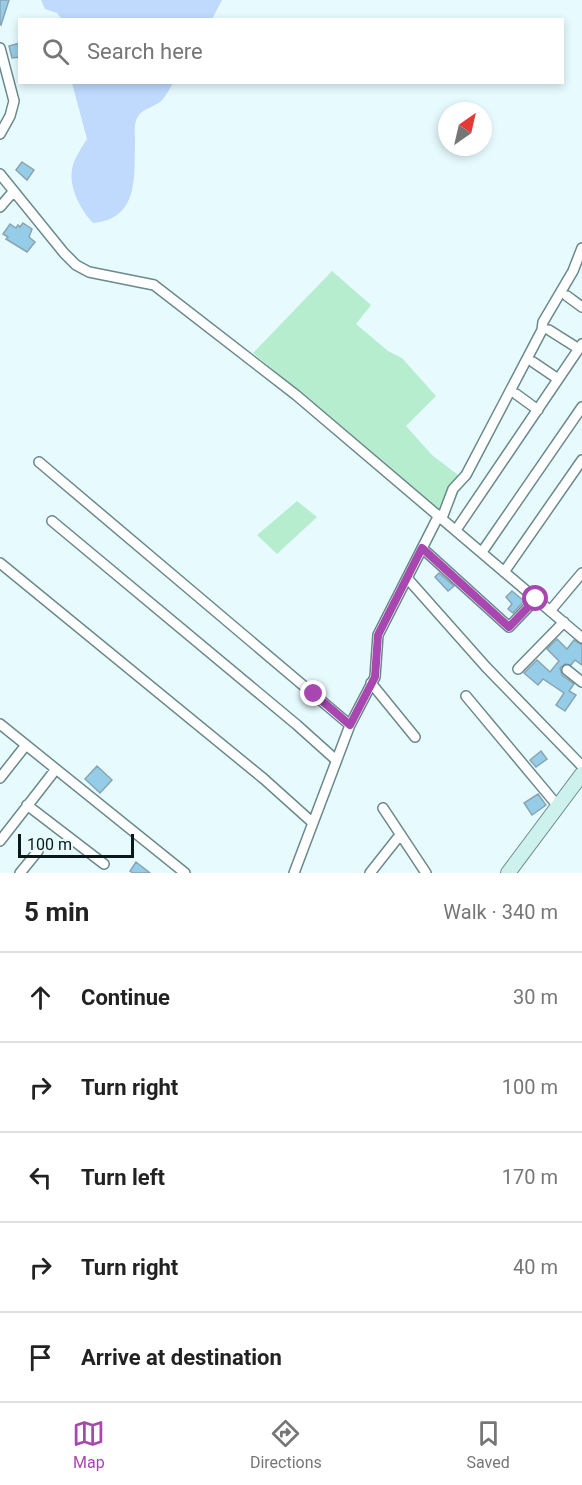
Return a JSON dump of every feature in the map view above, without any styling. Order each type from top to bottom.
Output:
[{"type":"street","points":[[0,48],[1,60],[14,101],[10,116],[0,134]]},
{"type":"street","points":[[0,174],[76,265],[89,272],[154,285],[296,395],[582,638]]},
{"type":"street","points":[[0,207],[13,192]]},
{"type":"street","points":[[294,873],[350,725],[375,677],[378,635],[453,489],[466,475],[506,400],[542,330],[543,322],[573,271],[582,248]]},
{"type":"street","points":[[567,296],[582,307]]},
{"type":"street","points":[[456,530],[580,347],[549,330]]},
{"type":"street","points":[[533,362],[558,380]]},
{"type":"street","points":[[516,394],[538,410]]},
{"type":"street","points":[[482,552],[582,407]]},
{"type":"street","points":[[504,572],[582,460]]},
{"type":"street","points":[[39,462],[350,725]]},
{"type":"street","points":[[52,520],[336,760]]},
{"type":"street","points":[[422,548],[509,627],[536,599]]},
{"type":"street","points":[[0,563],[264,779],[313,823]]},
{"type":"street","points":[[550,610],[582,573]]},
{"type":"street","points":[[407,578],[486,667],[582,766]]},
{"type":"street","points":[[518,669],[564,622]]},
{"type":"street","points":[[567,670],[582,682]]},
{"type":"street","points":[[371,683],[416,737]]},
{"type":"street","points":[[466,696],[557,805]]},
{"type":"street","points":[[0,724],[184,872]]},
{"type":"street","points":[[0,778],[26,745]]},
{"type":"street","points":[[0,841],[56,770]]},
{"type":"street","points":[[508,873],[582,774]]},
{"type":"street","points":[[27,805],[104,864]]},
{"type":"street","points":[[383,808],[426,873]]},
{"type":"street","points":[[370,873],[400,835]]},
{"type":"street","points":[[20,873],[38,851]]},
{"type":"green space","points":[[332,271],[371,305],[356,324],[388,351],[402,358],[436,396],[406,426],[432,455],[458,475],[448,490],[440,510],[253,353]]},
{"type":"green space","points":[[297,501],[317,517],[277,554],[257,535]]},
{"type":"water","points":[[41,0],[222,0],[213,18],[61,18],[57,13],[45,9]]},
{"type":"water","points":[[72,84],[172,84],[163,99],[144,110],[136,121],[134,181],[127,204],[108,220],[93,223],[79,204],[72,181],[73,165],[87,139]]},
{"type":"building","points":[[0,0],[9,0],[1,25],[0,24]]},
{"type":"building","points":[[18,44],[18,57],[12,58],[9,46]]},
{"type":"building","points":[[22,162],[34,170],[27,180],[16,170]]},
{"type":"building","points":[[23,223],[32,229],[29,237],[35,242],[27,252],[6,239],[8,237],[3,234],[10,224],[16,228]]},
{"type":"building","points":[[439,573],[454,586],[448,591],[435,577]]},
{"type":"building","points":[[512,591],[524,601],[513,613],[508,609],[512,604],[506,597]]},
{"type":"building","points":[[557,639],[567,649],[574,640],[582,645],[582,665],[575,660],[571,665],[565,664],[560,668],[562,675],[574,684],[569,691],[576,695],[565,711],[556,705],[564,693],[543,679],[538,685],[524,673],[537,660],[550,672],[559,661],[547,649]]},
{"type":"building","points":[[541,751],[547,759],[536,767],[530,760]]},
{"type":"building","points":[[97,766],[112,780],[100,793],[85,779]]},
{"type":"building","points":[[538,794],[546,805],[532,815],[524,803]]},
{"type":"building","points":[[136,862],[150,873],[130,871]]},
{"type":"route","points":[[314,694],[350,725],[375,677],[378,635],[422,548],[509,627],[536,599]]}]
